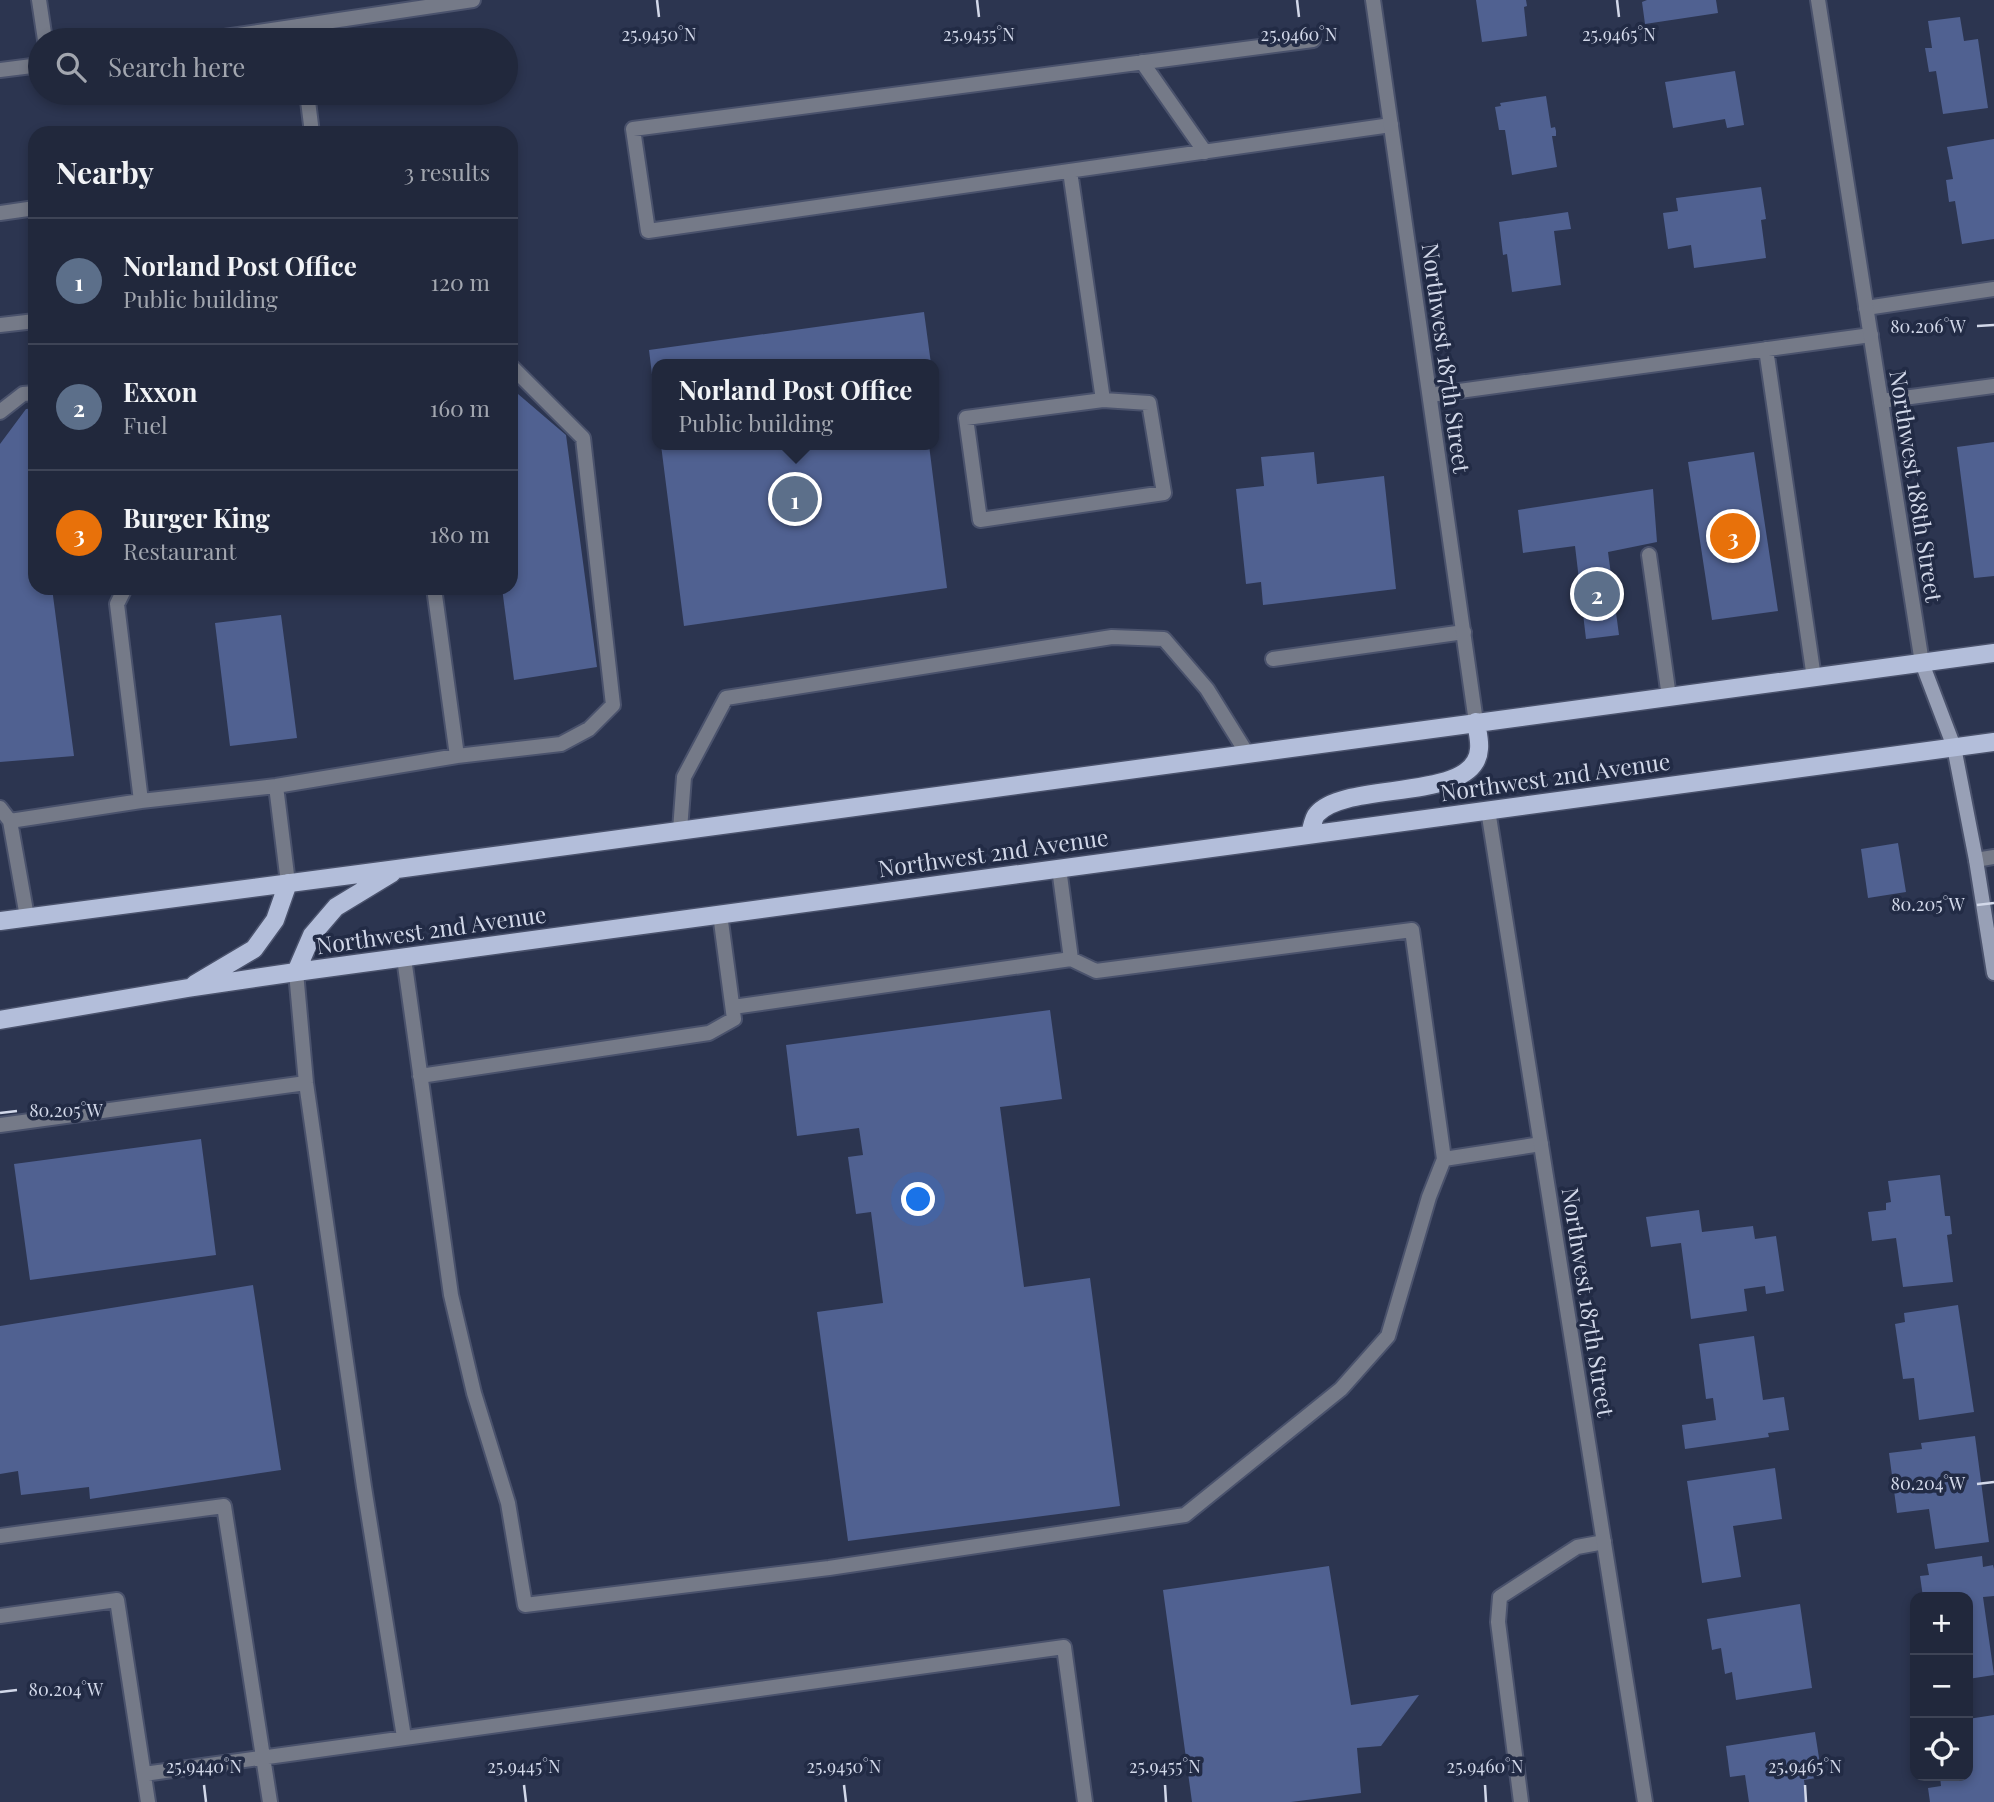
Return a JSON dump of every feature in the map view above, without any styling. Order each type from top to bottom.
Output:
[{"type":"main road","points":[[0,921],[1994,653]]},
{"type":"main road","points":[[1310,834],[1316,814],[1336,801],[1450,782],[1471,767],[1480,751],[1476,722]]},
{"type":"main road","name":"Northwest 2nd Avenue","points":[[0,1020],[296,972],[1994,742]]},
{"type":"main road","points":[[296,972],[312,935],[336,907],[397,869]]},
{"type":"main road","points":[[188,988],[254,949],[275,920],[288,883]]},
{"type":"street","points":[[39,0],[44,28]]},
{"type":"street","points":[[325,28],[473,0]]},
{"type":"street","name":"Northwest 187th Street","points":[[1373,0],[1476,722]]},
{"type":"street","name":"Northwest 188th Street","points":[[1818,0],[1922,663],[1954,747],[1994,974]]},
{"type":"street","points":[[1313,40],[633,129],[648,231],[1391,125]]},
{"type":"street","points":[[1142,62],[1205,152]]},
{"type":"street","points":[[0,70],[28,66]]},
{"type":"street","points":[[308,105],[311,126]]},
{"type":"street","points":[[1070,171],[1104,400]]},
{"type":"street","points":[[0,213],[28,209]]},
{"type":"street","points":[[1866,308],[1994,289]]},
{"type":"street","points":[[0,325],[28,322]]},
{"type":"street","points":[[1430,396],[1871,335]]},
{"type":"street","points":[[1766,349],[1814,678]]},
{"type":"street","points":[[10,821],[141,801],[276,786],[457,756],[561,744],[589,729],[613,705],[583,438],[518,373]]},
{"type":"street","points":[[1881,401],[1994,386]]},
{"type":"street","points":[[0,412],[23,394],[28,394]]},
{"type":"street","points":[[1104,400],[1149,403],[1164,494],[980,520],[966,418],[1104,400]]},
{"type":"street","points":[[1649,555],[1669,697]]},
{"type":"street","points":[[122,595],[117,604],[141,801]]},
{"type":"street","points":[[435,595],[457,756]]},
{"type":"street","points":[[1273,659],[1464,632]]},
{"type":"street","points":[[680,830],[684,777],[726,698],[1112,637],[1164,639],[1208,689],[1248,755]]},
{"type":"street","points":[[276,786],[288,883]]},
{"type":"street","points":[[0,808],[10,821],[27,917]]},
{"type":"street","name":"Northwest 187th Street","points":[[1488,810],[1645,1802]]},
{"type":"street","points":[[1976,860],[1994,857]]},
{"type":"street","points":[[1059,868],[1071,959]]},
{"type":"street","points":[[421,1076],[709,1033],[734,1019],[720,914]]},
{"type":"street","points":[[404,958],[451,1295],[474,1393],[508,1503],[525,1605],[829,1567],[1185,1515],[1340,1389],[1388,1336],[1429,1197],[1444,1158],[1412,930],[1096,971],[1071,959],[733,1007]]},
{"type":"street","points":[[296,972],[306,1083],[364,1487],[404,1737]]},
{"type":"street","points":[[0,1125],[306,1083]]},
{"type":"street","points":[[1444,1158],[1541,1144]]},
{"type":"street","points":[[0,1536],[224,1506],[270,1802]]},
{"type":"street","points":[[1521,1802],[1498,1622],[1500,1597],[1577,1547],[1604,1542]]},
{"type":"street","points":[[0,1616],[117,1600],[148,1802]]},
{"type":"street","points":[[144,1774],[1064,1647],[1085,1802]]},
{"type":"building","points":[[1476,0],[1526,0],[1527,6],[1524,7],[1527,36],[1482,42]]},
{"type":"building","points":[[1716,0],[1718,13],[1645,24],[1642,2]]},
{"type":"building","points":[[1960,17],[1964,41],[1978,39],[1988,108],[1943,114],[1936,71],[1929,72],[1925,48],[1932,48],[1928,21]]},
{"type":"building","points":[[1735,71],[1744,125],[1727,128],[1725,119],[1673,128],[1665,82]]},
{"type":"building","points":[[1546,96],[1551,128],[1555,127],[1556,131],[1556,136],[1552,136],[1557,167],[1512,175],[1505,130],[1499,130],[1495,107],[1501,106],[1500,103]]},
{"type":"building","points":[[1994,139],[1994,239],[1962,244],[1955,201],[1949,202],[1946,180],[1953,179],[1947,147]]},
{"type":"building","points":[[1761,187],[1766,219],[1761,220],[1766,258],[1694,268],[1691,245],[1668,249],[1663,213],[1678,211],[1676,198]]},
{"type":"building","points":[[1568,212],[1571,229],[1554,231],[1561,285],[1512,292],[1499,222]]},
{"type":"building","points":[[924,312],[930,359],[652,359],[652,374],[649,350]]},
{"type":"building","points":[[518,394],[566,435],[597,667],[514,680],[503,595],[518,595]]},
{"type":"building","points":[[26,409],[28,595],[53,595],[74,756],[0,762],[0,444]]},
{"type":"building","points":[[1994,442],[1994,576],[1974,578],[1957,447]]},
{"type":"building","points":[[662,450],[930,450],[947,588],[684,626]]},
{"type":"building","points":[[1314,452],[1317,484],[1384,476],[1396,589],[1263,605],[1261,582],[1246,584],[1236,489],[1264,486],[1261,457]]},
{"type":"building","points":[[1754,452],[1778,611],[1712,620],[1688,462]]},
{"type":"building","points":[[1653,489],[1657,542],[1608,552],[1619,635],[1586,639],[1575,546],[1523,553],[1518,510]]},
{"type":"building","points":[[281,615],[297,738],[230,746],[215,623]]},
{"type":"building","points":[[1898,843],[1906,892],[1868,898],[1861,849]]},
{"type":"building","points":[[1050,1010],[1062,1099],[1000,1107],[1024,1287],[1090,1278],[1120,1506],[848,1541],[817,1312],[883,1303],[871,1212],[856,1214],[848,1157],[863,1155],[859,1128],[797,1136],[786,1045]]},
{"type":"building","points":[[201,1139],[216,1255],[30,1280],[14,1164]]},
{"type":"building","points":[[1940,1175],[1945,1216],[1950,1216],[1952,1234],[1947,1235],[1953,1282],[1903,1287],[1896,1238],[1872,1241],[1868,1212],[1886,1210],[1886,1203],[1891,1202],[1888,1181]]},
{"type":"building","points":[[1699,1210],[1702,1232],[1753,1226],[1755,1239],[1776,1236],[1784,1291],[1766,1294],[1765,1286],[1744,1289],[1747,1311],[1691,1319],[1681,1243],[1651,1247],[1646,1217]]},
{"type":"building","points":[[253,1285],[281,1470],[90,1499],[89,1487],[21,1495],[18,1471],[0,1474],[0,1326]]},
{"type":"building","points":[[1958,1305],[1974,1412],[1919,1420],[1914,1378],[1903,1379],[1895,1324],[1905,1322],[1904,1313]]},
{"type":"building","points":[[1754,1336],[1763,1400],[1784,1397],[1789,1430],[1768,1433],[1769,1437],[1685,1449],[1682,1425],[1716,1420],[1713,1398],[1706,1399],[1699,1344]]},
{"type":"building","points":[[1975,1436],[1989,1542],[1935,1549],[1929,1509],[1897,1513],[1889,1453],[1922,1449],[1921,1443]]},
{"type":"building","points":[[1775,1468],[1782,1519],[1733,1526],[1741,1577],[1702,1583],[1687,1481]]},
{"type":"building","points":[[1982,1556],[1983,1567],[1993,1565],[1994,1596],[1983,1597],[1994,1675],[1973,1678],[1973,1592],[1922,1592],[1920,1576],[1929,1575],[1927,1564]]},
{"type":"building","points":[[1329,1566],[1351,1705],[1419,1695],[1381,1746],[1357,1748],[1361,1793],[1291,1802],[1192,1802],[1163,1590]]},
{"type":"building","points":[[1800,1604],[1812,1688],[1736,1700],[1732,1672],[1725,1674],[1721,1648],[1712,1650],[1707,1619]]},
{"type":"building","points":[[1994,1715],[1994,1802],[1930,1802],[1928,1788],[1941,1786],[1940,1781],[1973,1781],[1973,1718]]},
{"type":"building","points":[[1815,1732],[1822,1777],[1804,1780],[1807,1802],[1749,1802],[1745,1775],[1730,1777],[1726,1746]]},
{"type":"place","name":"Norland Post Office","points":[[795,499]]},
{"type":"place","name":"Burger King","points":[[1733,536]]},
{"type":"place","name":"Exxon","points":[[1597,594]]}]
